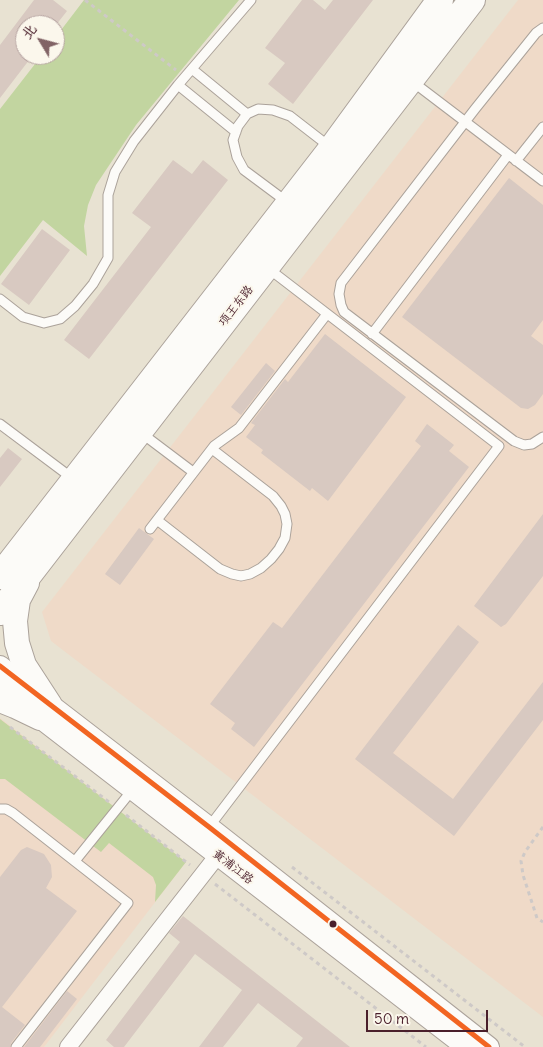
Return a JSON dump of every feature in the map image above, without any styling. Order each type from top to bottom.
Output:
[{"type":"main road","name":"项王东路","points":[[0,576],[19,558],[83,486],[340,154],[440,0]]},
{"type":"main road","name":"项王东路","points":[[340,154],[411,80],[472,0]]},
{"type":"main road","name":"项王东路","points":[[131,425],[266,267],[297,210]]},
{"type":"main road","name":"项王东路","points":[[0,612],[19,558]]},
{"type":"main road","points":[[19,558],[18,600],[15,621],[17,643],[24,665],[45,711]]},
{"type":"main road","points":[[0,700],[15,706],[45,711]]},
{"type":"street","points":[[0,666],[45,711]]},
{"type":"street","name":"黄浦江路","points":[[0,687],[45,711],[223,849],[489,1047]]},
{"type":"street","name":"黄浦江路","points":[[137,783],[209,827],[223,849],[466,1047]]},
{"type":"street","points":[[68,1047],[223,849]]},
{"type":"lane","points":[[0,299],[23,317],[44,322],[60,319],[81,299],[93,284],[108,258],[108,195],[115,172],[134,141],[184,77],[251,0]]},
{"type":"lane","points":[[543,28],[536,33],[465,122],[341,283],[339,294],[344,312],[514,441],[524,445],[532,444],[543,437]]},
{"type":"lane","points":[[192,69],[247,114]]},
{"type":"lane","points":[[411,80],[543,181]]},
{"type":"lane","points":[[178,85],[236,132]]},
{"type":"lane","points":[[297,210],[244,170],[237,157],[233,140],[238,126],[247,114],[258,109],[273,110],[290,116],[340,154]]},
{"type":"lane","points":[[516,161],[543,128]]},
{"type":"lane","points":[[372,334],[508,155]]},
{"type":"lane","points":[[209,827],[499,446],[266,267]]},
{"type":"lane","points":[[150,529],[214,446],[239,428],[327,314]]},
{"type":"lane","points":[[0,424],[83,486]]},
{"type":"lane","points":[[131,425],[193,472]]},
{"type":"lane","points":[[157,520],[220,569],[232,574],[241,576],[250,574],[261,568],[279,549],[287,524],[281,506],[273,496],[212,449]]},
{"type":"lane","points":[[75,862],[137,783]]},
{"type":"lane","points":[[0,809],[6,809],[13,814],[128,903],[16,1047]]},
{"type":"path","points":[[85,0],[184,77]]},
{"type":"path","points":[[543,827],[525,852],[521,861],[523,875],[537,918],[543,922]]},
{"type":"shaded area","points":[[518,0],[543,0],[543,1017],[51,641],[42,612]]},
{"type":"shaded area","points":[[0,718],[186,862],[44,1047],[0,1047]]},
{"type":"green space","points":[[84,0],[239,0],[136,125],[96,185],[88,205],[84,226],[87,256],[43,220],[0,276],[0,109],[34,65],[65,65],[65,25]]},
{"type":"green space","points":[[0,719],[186,862],[155,902],[156,885],[153,877],[109,843],[101,852],[5,779],[0,779]]},
{"type":"building","points":[[34,0],[53,0],[67,11],[64,15],[23,15]]},
{"type":"building","points":[[302,0],[313,0],[325,10],[333,0],[373,0],[293,104],[268,84],[285,63],[265,48]]},
{"type":"building","points":[[15,25],[15,65],[25,65],[0,98],[0,45]]},
{"type":"building","points":[[173,160],[192,174],[203,160],[228,180],[89,359],[64,340],[151,227],[132,213]]},
{"type":"building","points":[[509,178],[543,205],[543,320],[531,336],[543,345],[543,394],[535,405],[528,409],[521,408],[402,317]]},
{"type":"building","points":[[42,229],[70,250],[29,305],[1,284]]},
{"type":"building","points":[[325,334],[406,397],[328,501],[312,488],[310,491],[261,453],[263,450],[246,437],[255,425],[251,423],[285,379],[288,382]]},
{"type":"building","points":[[266,363],[275,371],[241,415],[231,407]]},
{"type":"building","points":[[427,424],[454,445],[449,451],[469,467],[254,747],[231,729],[235,723],[210,704],[273,622],[282,628],[421,446],[415,441]]},
{"type":"building","points":[[8,448],[22,459],[0,487],[0,458]]},
{"type":"building","points":[[543,514],[543,576],[506,624],[501,627],[474,606]]},
{"type":"building","points":[[139,528],[154,539],[120,585],[105,574]]},
{"type":"building","points":[[458,625],[479,642],[393,753],[453,799],[543,682],[543,720],[454,836],[355,759]]},
{"type":"building","points":[[27,847],[44,854],[51,865],[52,877],[46,888],[77,911],[2,1007],[25,1025],[10,1047],[0,1047],[0,877],[21,850]]},
{"type":"building","points":[[183,916],[350,1047],[296,1047],[303,1038],[258,1003],[223,1047],[199,1047],[242,990],[195,954],[124,1047],[114,1047],[106,1040],[180,942],[169,933]]},
{"type":"building","points":[[67,991],[77,999],[40,1047],[24,1047]]},
{"type":"transit line","points":[[0,666],[489,1047]]}]
